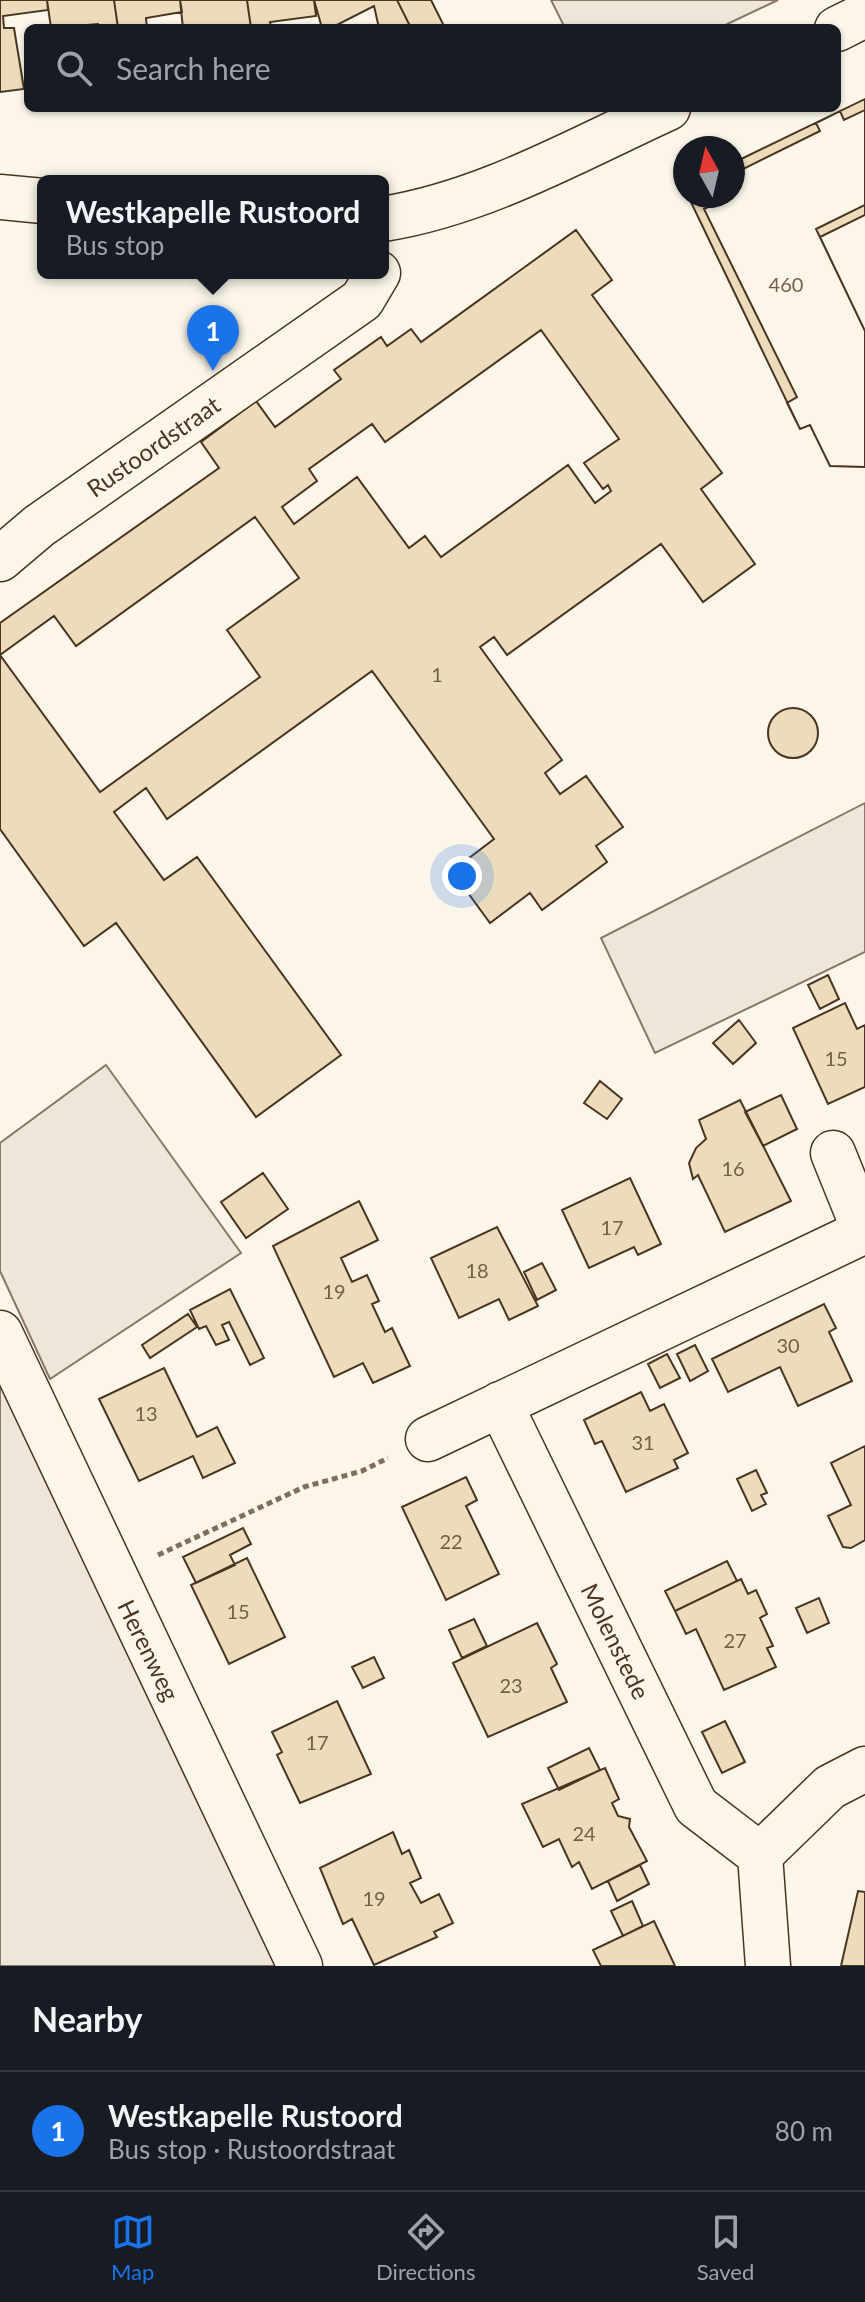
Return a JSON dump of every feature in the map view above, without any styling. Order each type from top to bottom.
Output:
[{"type":"street","points":[[841,27],[865,15]]},
{"type":"street","points":[[389,223],[508,182],[659,112]]},
{"type":"street","points":[[0,197],[37,200]]},
{"type":"street","name":"Rustoordstraat","points":[[0,559],[39,526],[362,300],[374,279]]},
{"type":"street","points":[[428,1439],[865,1232],[833,1153]]},
{"type":"street","name":"Herenweg","points":[[0,1333],[300,1966]]},
{"type":"street","name":"Molenstede","points":[[500,1404],[696,1806],[760,1855]]},
{"type":"street","points":[[768,1966],[760,1855],[830,1787],[865,1769]]},
{"type":"path","points":[[114,1576],[304,1487],[362,1471],[428,1439]]},
{"type":"shaded area","points":[[551,0],[778,0],[727,24],[563,24]]},
{"type":"shaded area","points":[[865,803],[865,952],[655,1053],[601,938]]},
{"type":"shaded area","points":[[106,1065],[241,1253],[50,1379],[0,1271],[0,1143]]},
{"type":"shaded area","points":[[0,1375],[284,1966],[0,1966]]},
{"type":"building","points":[[0,0],[47,0],[48,10],[3,16],[4,28],[14,28],[24,89],[0,92]]},
{"type":"building","points":[[47,0],[114,0],[117,24],[50,24]]},
{"type":"building","points":[[114,0],[180,0],[182,12],[146,18],[147,24],[117,24]]},
{"type":"building","points":[[180,0],[247,0],[250,24],[183,24]]},
{"type":"building","points":[[247,0],[314,0],[316,16],[270,24],[250,24]]},
{"type":"building","points":[[314,0],[397,0],[409,24],[378,24],[374,6],[339,24],[321,24]]},
{"type":"building","points":[[397,0],[431,0],[443,24],[409,24]]},
{"type":"building","points":[[865,99],[865,215],[820,237],[865,331],[865,467],[830,466],[810,425],[800,429],[694,208],[745,208],[745,157]]},
{"type":"building","points":[[865,110],[865,205],[816,229],[865,331],[865,467],[830,466],[810,425],[800,429],[787,403],[797,397],[704,209],[745,208],[745,168],[820,131],[816,123],[840,112],[844,120]]},
{"type":"building","points":[[576,230],[612,280],[592,295],[722,473],[701,489],[755,564],[703,602],[661,544],[507,655],[494,637],[480,647],[562,760],[545,773],[560,794],[586,776],[623,827],[596,846],[607,862],[542,910],[530,893],[490,923],[452,871],[494,839],[372,671],[167,819],[146,788],[114,812],[164,880],[197,857],[341,1055],[256,1117],[116,923],[84,946],[0,829],[0,655],[0,623],[219,468],[201,442],[256,401],[275,427],[341,379],[334,370],[381,337],[387,346],[411,329],[421,342]],"holes":[[[541,330],[619,439],[584,463],[603,489],[608,485],[611,491],[595,503],[568,465],[441,557],[425,536],[409,548],[357,477],[294,524],[282,507],[317,481],[309,469],[372,424],[385,442]],[[255,517],[299,578],[227,630],[260,677],[100,792],[0,655],[54,616],[76,646]]]},
{"type":"building","points":[[793,708],[811,715],[818,733],[811,751],[793,758],[775,751],[768,733],[775,715]]},
{"type":"building","points":[[828,975],[839,999],[820,1009],[808,985]]},
{"type":"building","points":[[845,1003],[857,1029],[865,1025],[865,1087],[828,1104],[793,1028]]},
{"type":"building","points":[[739,1020],[756,1043],[733,1064],[713,1043]]},
{"type":"building","points":[[600,1081],[622,1099],[607,1119],[584,1103]]},
{"type":"building","points":[[781,1095],[797,1129],[763,1146],[745,1112]]},
{"type":"building","points":[[740,1100],[791,1201],[725,1232],[698,1175],[693,1179],[689,1163],[696,1148],[706,1139],[699,1120]]},
{"type":"building","points":[[263,1173],[288,1209],[246,1238],[221,1202]]},
{"type":"building","points":[[630,1178],[661,1244],[638,1255],[634,1247],[589,1268],[562,1210]]},
{"type":"building","points":[[359,1201],[378,1240],[341,1258],[352,1282],[367,1275],[379,1301],[372,1304],[385,1332],[392,1328],[410,1366],[373,1383],[363,1363],[334,1377],[273,1246]]},
{"type":"building","points":[[497,1227],[538,1306],[509,1320],[499,1299],[459,1318],[431,1258]]},
{"type":"building","points":[[542,1263],[556,1290],[537,1300],[524,1272]]},
{"type":"building","points":[[230,1289],[264,1358],[250,1365],[229,1322],[222,1325],[229,1340],[216,1345],[206,1326],[199,1329],[190,1310]]},
{"type":"building","points":[[824,1304],[836,1328],[829,1332],[852,1381],[798,1406],[780,1367],[728,1392],[712,1359]]},
{"type":"building","points":[[188,1314],[197,1327],[150,1358],[142,1345]]},
{"type":"building","points":[[695,1345],[708,1371],[690,1381],[677,1354]]},
{"type":"building","points":[[667,1354],[680,1378],[660,1388],[648,1364]]},
{"type":"building","points":[[164,1368],[197,1437],[217,1427],[235,1463],[203,1478],[193,1456],[139,1481],[99,1399]]},
{"type":"building","points":[[641,1392],[650,1411],[664,1404],[688,1453],[674,1460],[678,1468],[626,1492],[602,1441],[595,1444],[584,1420]]},
{"type":"building","points":[[865,1446],[865,1540],[851,1548],[843,1547],[828,1516],[851,1505],[831,1463]]},
{"type":"building","points":[[756,1470],[767,1493],[761,1495],[766,1504],[752,1511],[737,1479]]},
{"type":"building","points":[[466,1477],[477,1500],[466,1506],[499,1574],[446,1600],[402,1507]]},
{"type":"building","points":[[243,1528],[251,1544],[230,1555],[235,1565],[196,1583],[183,1557]]},
{"type":"building","points":[[247,1558],[285,1637],[229,1664],[191,1585]]},
{"type":"building","points":[[727,1561],[737,1581],[675,1611],[665,1591]]},
{"type":"building","points":[[741,1579],[748,1594],[756,1590],[767,1614],[760,1618],[773,1646],[767,1648],[776,1667],[724,1690],[696,1629],[686,1634],[675,1611]]},
{"type":"building","points":[[819,1598],[829,1623],[807,1633],[796,1608]]},
{"type":"building","points":[[474,1619],[487,1646],[462,1658],[449,1630]]},
{"type":"building","points":[[537,1623],[557,1664],[551,1668],[567,1702],[488,1737],[453,1663]]},
{"type":"building","points":[[374,1657],[384,1678],[363,1688],[352,1667]]},
{"type":"building","points":[[337,1701],[371,1774],[300,1803],[277,1755],[282,1752],[272,1732]]},
{"type":"building","points":[[725,1721],[745,1762],[722,1773],[702,1732]]},
{"type":"building","points":[[589,1748],[600,1770],[559,1790],[548,1768]]},
{"type":"building","points":[[605,1768],[619,1799],[612,1803],[618,1816],[630,1819],[629,1827],[647,1861],[592,1889],[579,1862],[572,1867],[559,1839],[543,1847],[522,1804]]},
{"type":"building","points":[[393,1832],[402,1854],[409,1850],[421,1878],[410,1883],[421,1903],[439,1894],[453,1923],[434,1932],[437,1937],[374,1965],[352,1919],[343,1924],[320,1868]]},
{"type":"building","points":[[640,1865],[649,1884],[617,1901],[608,1881]]},
{"type":"building","points":[[858,1891],[865,1892],[865,1966],[841,1966]]},
{"type":"building","points":[[632,1901],[643,1926],[623,1936],[611,1911]]},
{"type":"building","points":[[654,1921],[675,1966],[601,1966],[593,1950]]},
{"type":"place","name":"Westkapelle Rustoord","points":[[213,371]]}]
